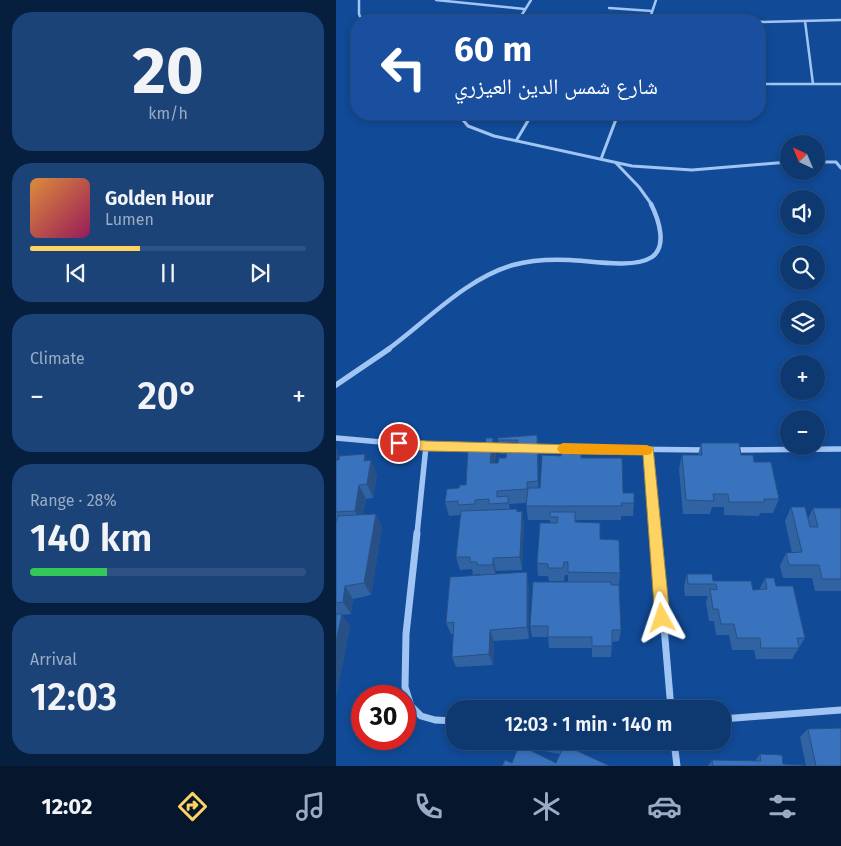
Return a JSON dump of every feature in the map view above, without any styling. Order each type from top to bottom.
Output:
[{"type":"street","points":[[359,0],[359,15]]},
{"type":"street","points":[[436,0],[524,9]]},
{"type":"street","points":[[521,15],[530,0]]},
{"type":"street","points":[[651,15],[656,0]]},
{"type":"street","points":[[609,8],[652,11]]},
{"type":"street","points":[[765,22],[841,20]]},
{"type":"street","points":[[805,21],[813,84]]},
{"type":"street","points":[[765,84],[841,84]]},
{"type":"street","points":[[460,120],[476,130],[516,141],[616,163],[651,168],[687,170],[759,162],[780,162]]},
{"type":"street","points":[[516,141],[528,120]]},
{"type":"street","points":[[601,159],[616,120]]},
{"type":"street","points":[[825,162],[836,162],[841,168]]},
{"type":"street","points":[[336,385],[365,367],[466,289],[497,270],[521,263],[545,260],[629,263],[641,262],[654,256],[659,252],[662,245],[656,208],[616,163]]},
{"type":"street","points":[[336,438],[426,446],[514,448]]},
{"type":"street","points":[[426,446],[406,634],[405,689],[408,703],[417,714],[439,721],[446,721]]},
{"type":"street","points":[[523,448],[715,450]]},
{"type":"street","points":[[725,450],[841,449]]},
{"type":"street","points":[[649,450],[670,700]]},
{"type":"street","points":[[731,718],[841,710]]},
{"type":"street","points":[[675,750],[677,766]]},
{"type":"building","points":[[537,435],[538,481],[527,482],[527,489],[497,491],[497,497],[508,496],[508,503],[489,504],[489,499],[475,500],[475,504],[458,505],[458,501],[445,502],[447,489],[466,485],[468,448],[485,447],[486,438],[493,438],[490,463],[498,463],[499,458],[506,458],[507,443],[517,443],[518,440],[498,440],[497,438]]},
{"type":"building","points":[[701,443],[739,443],[741,455],[753,455],[754,462],[771,462],[779,499],[764,499],[764,502],[729,502],[728,494],[713,494],[714,501],[686,500],[682,455],[702,455]]},
{"type":"building","points":[[562,445],[571,445],[570,454],[581,454],[581,458],[622,458],[623,493],[634,493],[634,503],[621,503],[622,506],[526,506],[528,488],[540,488],[542,455],[561,456]]},
{"type":"building","points":[[365,454],[364,461],[371,460],[367,484],[359,485],[355,511],[336,512],[336,460],[339,460],[339,456]]},
{"type":"building","points":[[791,507],[805,507],[810,527],[818,527],[813,508],[841,508],[841,579],[822,579],[819,565],[789,565],[786,553],[802,552]]},
{"type":"building","points":[[517,509],[517,512],[522,511],[520,557],[493,558],[493,565],[477,565],[477,562],[470,562],[470,557],[456,557],[461,511]]},
{"type":"building","points":[[550,512],[575,512],[575,522],[600,523],[600,539],[619,540],[620,573],[568,572],[568,562],[564,562],[563,568],[548,568],[548,564],[537,563],[540,523],[557,523],[558,517],[550,517]]},
{"type":"building","points":[[376,514],[364,583],[345,586],[343,602],[336,603],[336,522],[338,516]]},
{"type":"building","points":[[527,572],[527,627],[490,630],[489,654],[452,657],[454,622],[446,623],[450,577]]},
{"type":"building","points":[[687,574],[712,574],[713,581],[751,581],[753,590],[767,589],[765,578],[774,578],[776,586],[793,586],[805,638],[797,638],[799,648],[761,648],[760,638],[737,638],[734,624],[721,624],[718,609],[713,609],[710,589],[717,590],[716,584],[688,584]]},
{"type":"building","points":[[533,582],[611,582],[611,585],[619,585],[621,630],[612,630],[612,646],[592,646],[592,637],[548,637],[548,626],[530,626]]},
{"type":"building","points":[[336,614],[342,614],[336,642]]},
{"type":"building","points":[[841,728],[841,766],[816,766],[808,729]]},
{"type":"building","points":[[517,750],[529,750],[556,763],[562,750],[575,750],[610,766],[502,766],[505,760],[512,763]]},
{"type":"building","points":[[760,754],[782,755],[783,764],[804,766],[713,766],[712,760],[761,761]]},
{"type":"slow traffic","points":[[563,449],[647,450]]},
{"type":"route","points":[[399,443],[426,446],[649,450],[662,618]]}]
